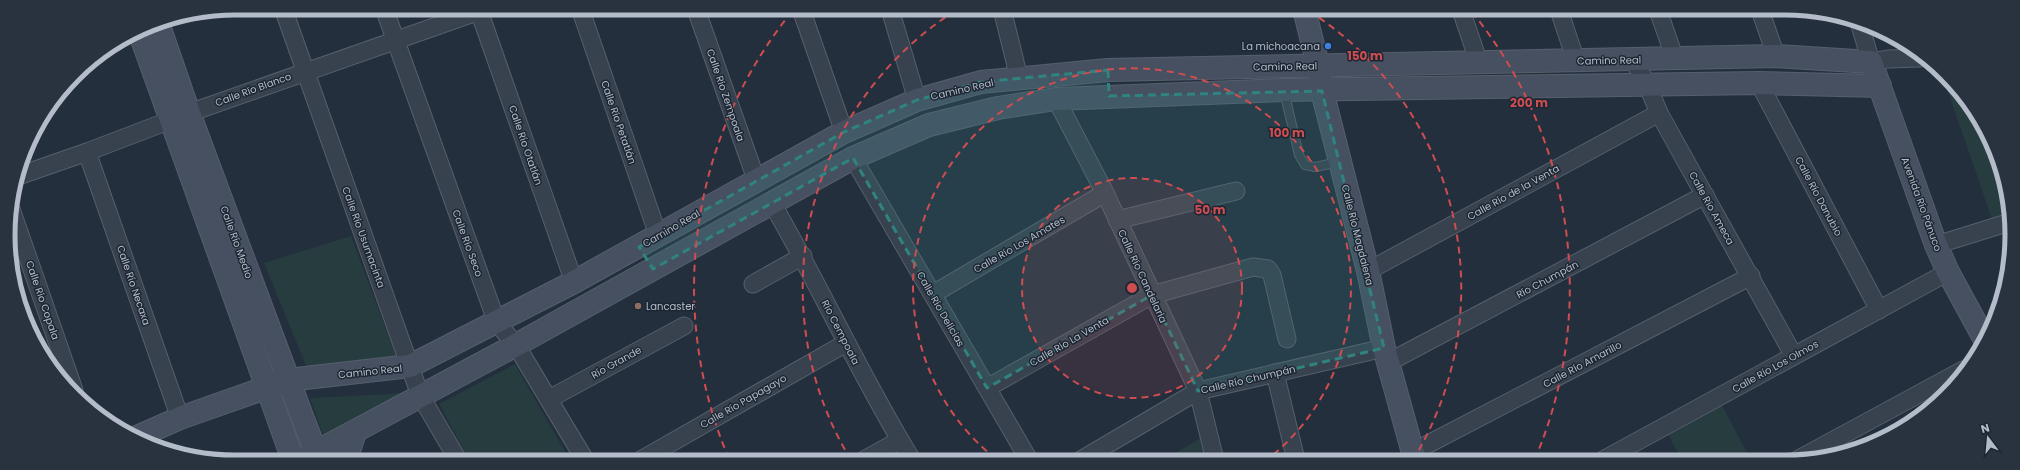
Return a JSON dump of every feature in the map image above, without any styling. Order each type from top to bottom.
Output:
[{"type":"street","name":"Calle Río Usumacinta","points":[[285,15],[420,395],[455,455]]},
{"type":"street","name":"Calle Río Seco","points":[[387,15],[497,323],[516,345],[582,455]]},
{"type":"street","name":"Calle Río Blanco","points":[[23,174],[87,152],[180,116],[305,71],[396,41],[465,15]]},
{"type":"street","name":"Calle Río Otatlán","points":[[483,15],[574,282]]},
{"type":"street","name":"Calle Río Petatlán","points":[[582,15],[658,235]]},
{"type":"street","name":"Calle Río Zempoala","points":[[698,15],[756,182]]},
{"type":"street","points":[[803,15],[844,132]]},
{"type":"street","points":[[892,15],[917,100]]},
{"type":"street","points":[[1003,15],[1019,78]]},
{"type":"street","name":"Calle Río Magdalena","points":[[1306,15],[1318,65],[1322,91],[1368,271],[1387,355],[1414,455]]},
{"type":"street","points":[[1463,15],[1479,63]]},
{"type":"street","points":[[1561,15],[1576,61]]},
{"type":"street","points":[[1660,15],[1675,59]]},
{"type":"street","points":[[1762,15],[1776,56]]},
{"type":"street","name":"Calle Río Medio","points":[[159,29],[180,116]]},
{"type":"street","points":[[1863,30],[1880,60]]},
{"type":"street","name":"Calle Río Medio","points":[[142,36],[180,116],[278,384],[311,455]]},
{"type":"street","name":"Camino Real","points":[[143,434],[180,418],[278,384],[410,366],[497,323],[639,247],[844,132],[917,100],[981,82],[1108,70],[1776,56],[1880,60],[1916,58]]},
{"type":"street","name":"Calle Río Ameca","points":[[1633,60],[1648,84],[1659,113],[1794,356]]},
{"type":"street","name":"Avenida Río Pánuco","points":[[1880,60],[1880,86],[1936,245],[1948,272],[1981,333]]},
{"type":"street","points":[[1108,70],[1109,96]]},
{"type":"street","points":[[317,455],[420,395],[516,345],[853,158],[929,125],[998,108],[1056,99],[1284,90],[1322,91],[1759,83],[1880,86]]},
{"type":"street","name":"Calle Río Danubio","points":[[1759,83],[1879,310]]},
{"type":"street","name":"Calle Río Candelaria","points":[[1056,99],[1104,193],[1198,391],[1214,455]]},
{"type":"street","name":"Calle Río de la Venta","points":[[1368,271],[1659,113]]},
{"type":"street","name":"Calle Río Necaxa","points":[[87,152],[180,418]]},
{"type":"street","name":"Calle Río Delicias","points":[[853,158],[1026,455]]},
{"type":"street","points":[[1117,220],[1236,191]]},
{"type":"street","name":"Calle Río Los Amates","points":[[932,294],[1104,193]]},
{"type":"street","name":"Río Chumpán","points":[[1387,355],[1705,195]]},
{"type":"street","name":"Río Cempoala","points":[[772,203],[803,256],[846,343],[909,455]]},
{"type":"street","points":[[701,211],[714,236]]},
{"type":"street","name":"Calle Río Copala","points":[[15,221],[71,381]]},
{"type":"street","points":[[1936,245],[2005,224]]},
{"type":"street","points":[[639,247],[653,269]]},
{"type":"street","points":[[753,284],[803,256]]},
{"type":"street","name":"Calle Río La Venta","points":[[987,388],[1152,294],[1254,268],[1268,269],[1275,281],[1287,340]]},
{"type":"street","name":"Calle Río Los Olmos","points":[[1612,455],[1948,272]]},
{"type":"street","name":"Calle Río Amarillo","points":[[1416,455],[1750,276]]},
{"type":"street","name":"Río Grande","points":[[549,399],[684,326]]},
{"type":"street","name":"Calle Río Papagayo","points":[[650,455],[846,343]]},
{"type":"street","name":"Calle Río Chumpán","points":[[1089,455],[1198,391],[1275,373],[1387,355]]},
{"type":"street","points":[[1275,373],[1295,455]]},
{"type":"street","points":[[1809,454],[1955,374]]},
{"type":"street","name":"Calle Río Medio","points":[[278,384],[292,455]]},
{"type":"street","points":[[348,455],[356,432]]},
{"type":"street","points":[[873,455],[900,440]]},
{"type":"lane","points":[[1284,90],[1299,155],[1305,165],[1315,167],[1340,162]]},
{"type":"highlighted area","points":[[1108,70],[1109,96],[1322,91],[1384,348],[1198,391],[1152,295],[987,388],[853,158],[653,269],[639,247],[844,132],[917,100],[981,82]]},
{"type":"green space","points":[[1946,85],[1960,101],[1976,125],[1998,178],[2005,217],[1992,219]]},
{"type":"green space","points":[[351,236],[396,356],[307,368],[264,263]]},
{"type":"green space","points":[[515,364],[567,455],[466,455],[439,404]]},
{"type":"green space","points":[[409,393],[324,438],[310,398]]},
{"type":"green space","points":[[1720,402],[1748,455],[1679,455],[1666,431]]},
{"type":"green space","points":[[1204,436],[1209,455],[1172,455]]},
{"type":"place","name":"La michoacana","points":[[1328,46]]},
{"type":"place","name":"Lancaster","points":[[638,306]]}]
